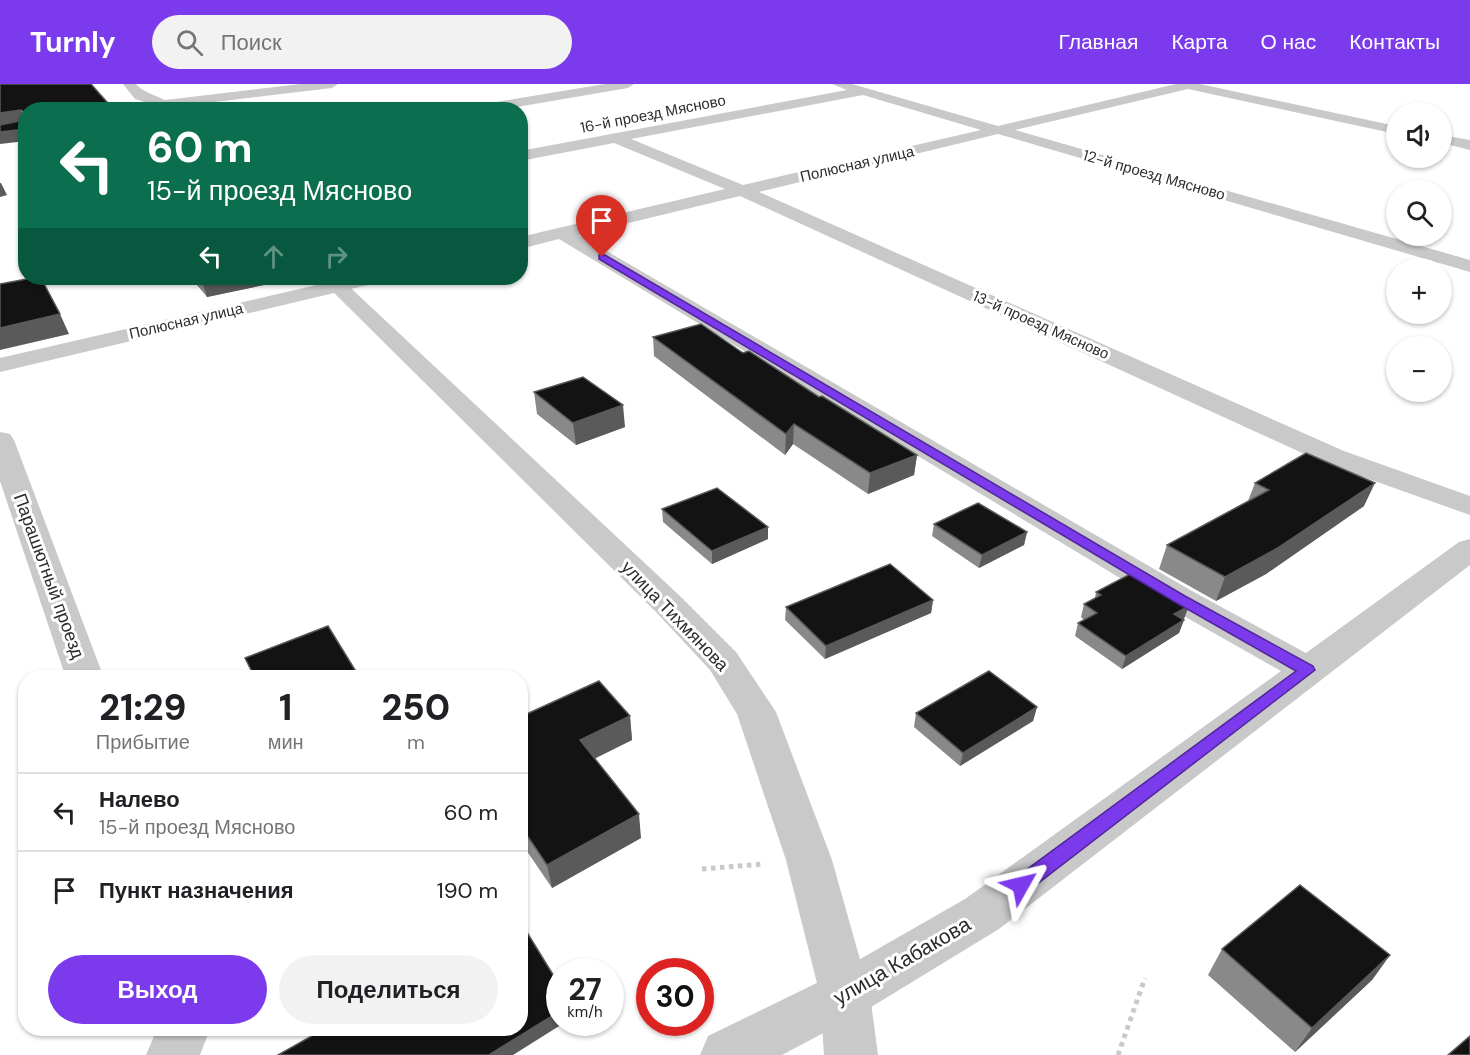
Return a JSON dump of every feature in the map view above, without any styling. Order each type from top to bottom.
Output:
[{"type":"street","points":[[129,84],[135,102]]},
{"type":"street","points":[[198,102],[332,84]]},
{"type":"street","points":[[520,102],[628,84]]},
{"type":"street","name":"12-й проезд Мясново","points":[[838,84],[1470,266]]},
{"type":"street","name":"16-й проезд Мясново","points":[[528,154],[898,84]]},
{"type":"street","points":[[1188,84],[1386,128]]},
{"type":"street","name":"Полюсная улица","points":[[528,241],[1001,131],[1188,84]]},
{"type":"street","name":"13-й проезд Мясново","points":[[615,138],[743,191],[1335,457],[1470,506]]},
{"type":"street","points":[[1452,141],[1470,145]]},
{"type":"street","points":[[561,233],[1180,599],[1308,670]]},
{"type":"street","name":"Полюсная улица","points":[[0,365],[321,285]]},
{"type":"street","name":"улица Тихмянова","points":[[336,285],[668,604],[723,661],[756,712],[809,860],[845,995],[851,1055]]},
{"type":"street","name":"Парашютный проезд","points":[[0,440],[82,670]]},
{"type":"street","name":"улица Кабакова","points":[[727,1055],[845,995],[982,914],[1470,549]]},
{"type":"street","points":[[173,1055],[181,1036]]},
{"type":"path","points":[[1118,1055],[1145,978]]},
{"type":"building","points":[[0,84],[91,84],[107,102],[18,102],[18,110],[0,113]]},
{"type":"building","points":[[18,121],[18,130],[0,132],[0,125]]},
{"type":"building","points":[[18,281],[18,285],[45,285],[60,314],[0,328],[0,284]]},
{"type":"building","points":[[701,324],[743,353],[749,351],[819,397],[822,396],[917,455],[870,473],[794,424],[786,434],[653,337]]},
{"type":"building","points":[[583,377],[623,405],[573,423],[534,392]]},
{"type":"building","points":[[1306,453],[1375,483],[1276,549],[1225,577],[1167,545],[1269,490],[1255,483]]},
{"type":"building","points":[[717,488],[768,527],[712,551],[662,509]]},
{"type":"building","points":[[978,503],[1027,532],[982,555],[934,524]]},
{"type":"building","points":[[890,564],[933,600],[826,646],[786,607]]},
{"type":"building","points":[[1132,573],[1189,606],[1174,614],[1184,620],[1126,656],[1078,623],[1097,613],[1084,604],[1101,595],[1096,592]]},
{"type":"building","points":[[328,626],[355,670],[251,670],[245,658]]},
{"type":"building","points":[[989,671],[1037,707],[963,753],[916,713]]},
{"type":"building","points":[[599,681],[630,716],[580,740],[639,814],[547,865],[528,837],[528,713]]},
{"type":"building","points":[[1300,885],[1390,955],[1312,1028],[1222,949]]},
{"type":"building","points":[[528,934],[546,963],[546,1020],[528,1031]]},
{"type":"building","points":[[312,1036],[520,1036],[489,1055],[278,1055]]},
{"type":"building","points":[[1470,1036],[1470,1055],[1448,1055]]},
{"type":"route","points":[[602,257],[1180,599],[1308,670],[1021,885]]}]
